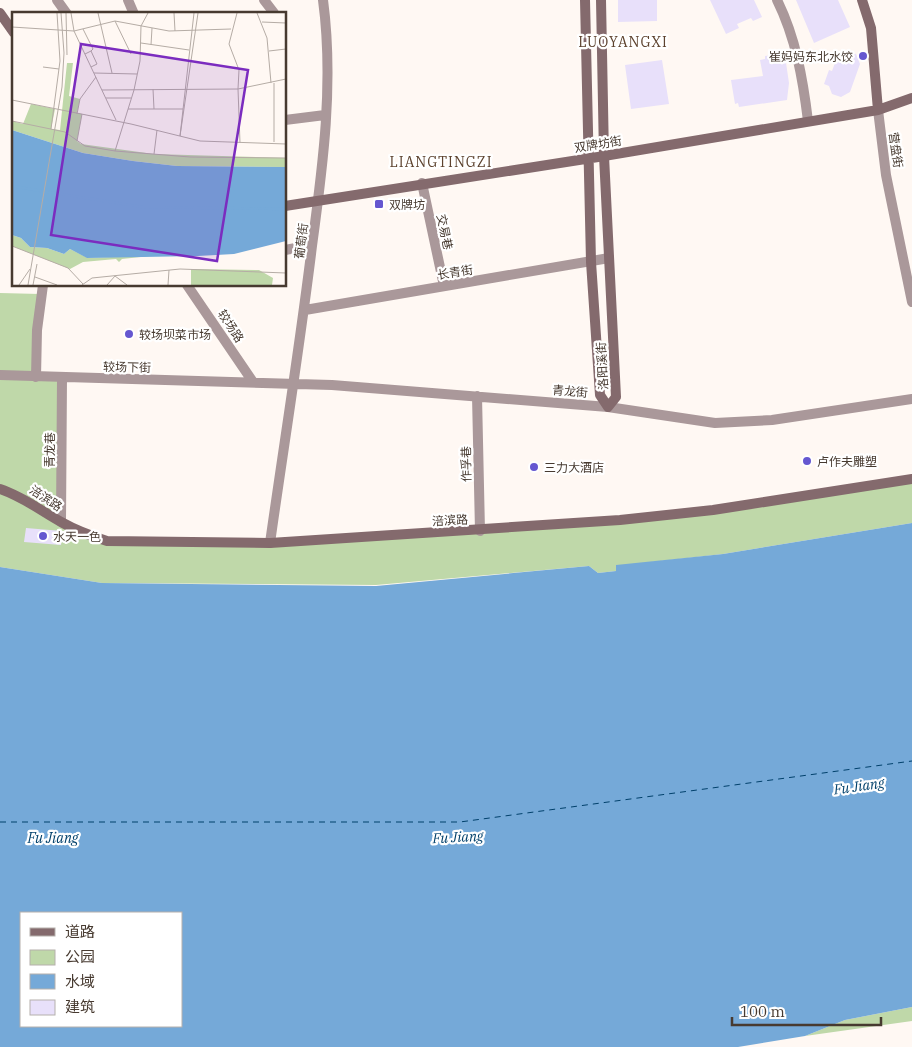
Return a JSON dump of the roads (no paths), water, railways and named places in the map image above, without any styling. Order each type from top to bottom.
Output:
[{"type":"street","points":[[57,0],[66,12]]},
{"type":"street","points":[[128,0],[133,12]]},
{"type":"street","points":[[264,0],[273,12]]},
{"type":"street","name":"葡萄街","points":[[270,543],[292,383],[305,310],[319,201],[328,42],[323,0]]},
{"type":"street","name":"洛阳溪街","points":[[585,0],[591,262],[600,395],[608,407],[616,397],[604,156],[601,0]]},
{"type":"street","points":[[777,0],[784,13],[802,71],[808,121]]},
{"type":"street","name":"营盘街","points":[[862,0],[871,28],[886,175],[912,302]]},
{"type":"street","points":[[0,13],[12,30]]},
{"type":"street","name":"双牌坊街","points":[[286,206],[422,183],[589,159],[878,110],[912,98]]},
{"type":"street","points":[[286,120],[325,115]]},
{"type":"street","name":"交易巷","points":[[422,183],[444,286]]},
{"type":"street","points":[[286,250],[312,245]]},
{"type":"street","name":"长青街","points":[[305,310],[609,258]]},
{"type":"street","points":[[36,377],[37,330],[43,286]]},
{"type":"street","name":"较场路","points":[[188,286],[253,382]]},
{"type":"street","name":"较场下街","points":[[0,376],[253,382]]},
{"type":"street","name":"青龙巷","points":[[61,522],[62,378]]},
{"type":"street","name":"青龙街","points":[[253,382],[477,396],[608,407],[714,422],[772,420],[912,399]]},
{"type":"street","name":"作孚巷","points":[[477,396],[480,531]]},
{"type":"street","name":"涪滨路","points":[[0,489],[21,496],[61,522],[84,534],[107,541],[270,543],[480,531],[705,511],[912,479]]},
{"type":"water","name":"Fu Jiang","points":[[912,523],[912,1007],[845,1020],[805,1036],[738,1047],[0,1047],[0,567],[102,583],[376,586],[589,566],[598,573],[616,571],[616,565],[723,554]]},
{"type":"place","name":"崔妈妈东北水饺","points":[[863,56]]},
{"type":"place","name":"双牌坊","points":[[379,204]]},
{"type":"place","name":"较场坝菜市场","points":[[129,334]]},
{"type":"place","name":"卢作夫雕塑","points":[[807,461]]},
{"type":"place","name":"三力大酒店","points":[[534,467]]},
{"type":"place","name":"水天一色","points":[[43,536]]},
{"type":"district","name":"LUOYANGXI","points":[[623,42]]},
{"type":"district","name":"LIANGTINGZI","points":[[441,162]]}]
